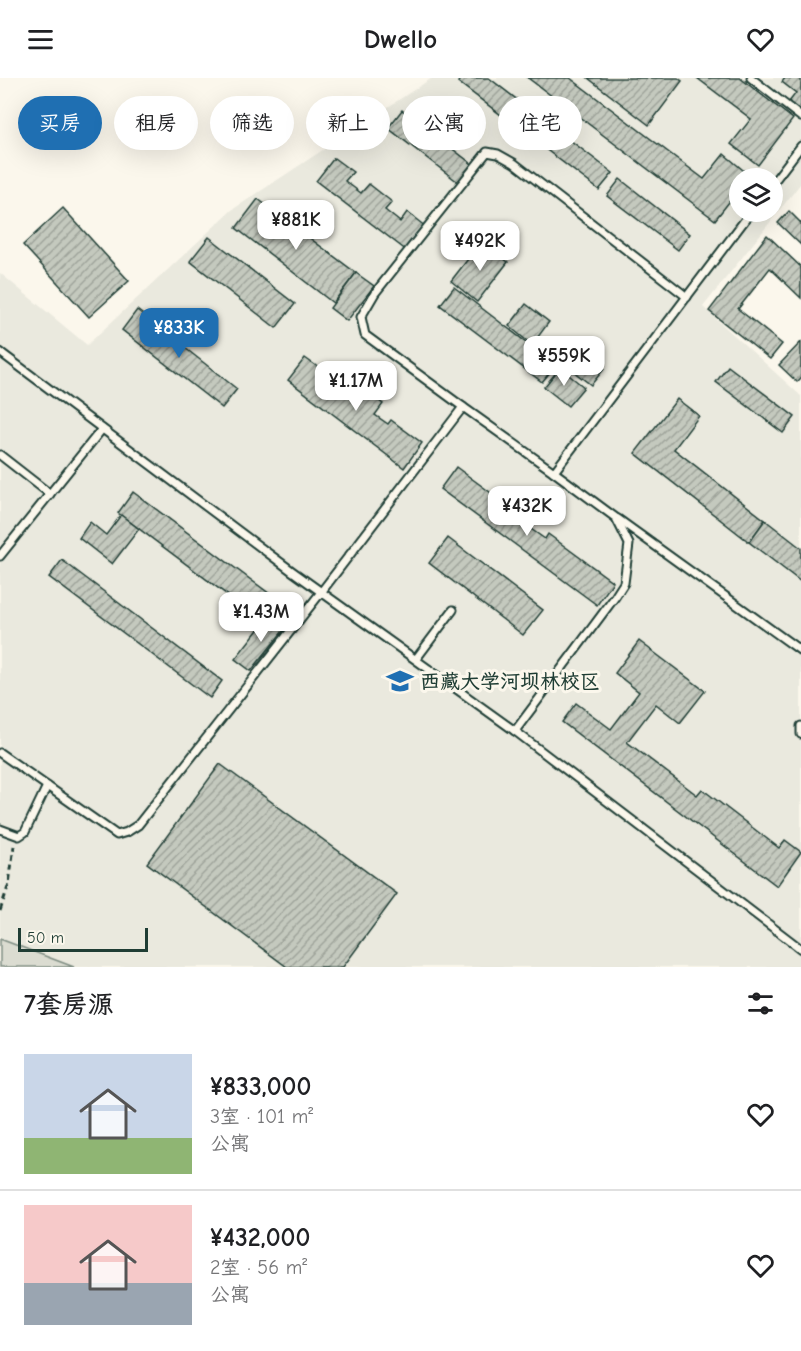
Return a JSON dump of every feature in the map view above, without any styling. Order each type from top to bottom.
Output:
[{"type":"lane","points":[[751,78],[760,81],[801,117]]},
{"type":"lane","points":[[783,170],[801,146]]},
{"type":"lane","points":[[687,297],[514,163],[498,154],[487,152],[375,293],[361,317],[364,335],[801,651]]},
{"type":"lane","points":[[554,472],[744,222]]},
{"type":"lane","points":[[0,352],[515,731],[801,949]]},
{"type":"lane","points":[[0,753],[117,835],[138,825],[463,407]]},
{"type":"lane","points":[[0,556],[102,429]]},
{"type":"lane","points":[[0,455],[50,494]]},
{"type":"lane","points":[[515,731],[624,583],[629,544],[616,518]]},
{"type":"lane","points":[[416,659],[453,610]]},
{"type":"lane","points":[[801,726],[801,734]]},
{"type":"lane","points":[[0,829],[19,836],[25,832],[47,786]]},
{"type":"path","points":[[0,911],[9,884],[15,835]]},
{"type":"shaded area","name":"西藏大学河坝林校区","points":[[432,78],[801,78],[801,183],[783,206],[783,168],[729,168],[729,222],[770,222],[703,307],[801,396],[801,967],[0,967],[0,273],[87,345],[232,210],[323,150],[390,150],[390,106],[402,98],[402,150],[486,150],[486,96],[405,96]]},
{"type":"shaded area","points":[[0,939],[74,967],[0,967]]},
{"type":"building","points":[[461,78],[489,78],[512,96],[498,96],[498,113],[486,103],[486,96],[476,96],[458,82]]},
{"type":"building","points":[[528,78],[570,78],[704,179],[724,154],[741,168],[729,168],[729,202],[715,220],[582,119],[582,96],[552,96]]},
{"type":"building","points":[[588,78],[678,78],[682,81],[649,125]]},
{"type":"building","points":[[697,78],[740,78],[793,119],[758,165],[731,144],[751,119]]},
{"type":"building","points":[[785,78],[801,78],[801,112],[789,102],[796,93],[782,82]]},
{"type":"building","points":[[402,110],[402,139],[390,130],[390,125]]},
{"type":"building","points":[[582,149],[613,173],[599,190],[547,150]]},
{"type":"building","points":[[417,150],[454,150],[472,164],[458,182]]},
{"type":"building","points":[[334,158],[353,172],[345,181],[361,193],[369,184],[392,202],[385,210],[400,222],[407,212],[426,227],[407,251],[316,181]]},
{"type":"building","points":[[620,179],[690,234],[678,250],[607,196]]},
{"type":"building","points":[[258,199],[356,273],[333,303],[236,228]]},
{"type":"building","points":[[63,208],[129,281],[89,317],[23,245]]},
{"type":"building","points":[[789,211],[801,223],[801,245],[778,223],[783,222],[783,218]]},
{"type":"building","points":[[767,235],[801,267],[801,298],[770,268],[738,309],[782,344],[770,359],[709,311]]},
{"type":"building","points":[[209,237],[295,304],[276,328],[190,261]]},
{"type":"building","points":[[482,241],[508,262],[477,302],[451,281]]},
{"type":"building","points":[[356,273],[374,286],[347,321],[330,308]]},
{"type":"building","points":[[454,287],[556,365],[542,382],[440,305]]},
{"type":"building","points":[[526,304],[549,322],[532,345],[509,326]]},
{"type":"building","points":[[137,310],[237,389],[222,408],[122,330]]},
{"type":"building","points":[[801,342],[801,378],[797,382],[779,365]]},
{"type":"building","points":[[586,354],[604,369],[591,385],[573,371]]},
{"type":"building","points":[[305,358],[336,380],[334,383],[347,394],[355,383],[383,404],[375,415],[388,424],[391,420],[422,443],[404,468],[288,380]]},
{"type":"building","points":[[728,366],[795,417],[783,433],[716,382]]},
{"type":"building","points":[[560,368],[584,387],[568,406],[544,387]]},
{"type":"building","points":[[677,399],[699,416],[674,449],[765,520],[749,542],[635,453]]},
{"type":"building","points":[[456,467],[517,512],[514,517],[545,539],[548,534],[613,582],[597,605],[440,489]]},
{"type":"building","points":[[133,492],[282,603],[266,624],[118,513]]},
{"type":"building","points":[[121,515],[139,529],[112,564],[79,538],[90,522],[106,535]]},
{"type":"building","points":[[765,520],[801,548],[801,582],[749,542]]},
{"type":"building","points":[[448,538],[543,610],[523,635],[429,563]]},
{"type":"building","points":[[62,560],[222,681],[210,698],[49,577]]},
{"type":"building","points":[[273,615],[287,626],[251,671],[235,659],[264,622],[266,624]]},
{"type":"building","points":[[639,641],[705,691],[680,723],[656,704],[627,742],[697,795],[702,789],[779,848],[785,840],[801,852],[777,886],[562,722],[576,703],[611,729],[639,692],[615,673]]},
{"type":"building","points":[[220,764],[397,894],[343,967],[287,967],[147,863]]},
{"type":"place","name":"西藏大学河坝林校区","points":[[400,681]]}]
